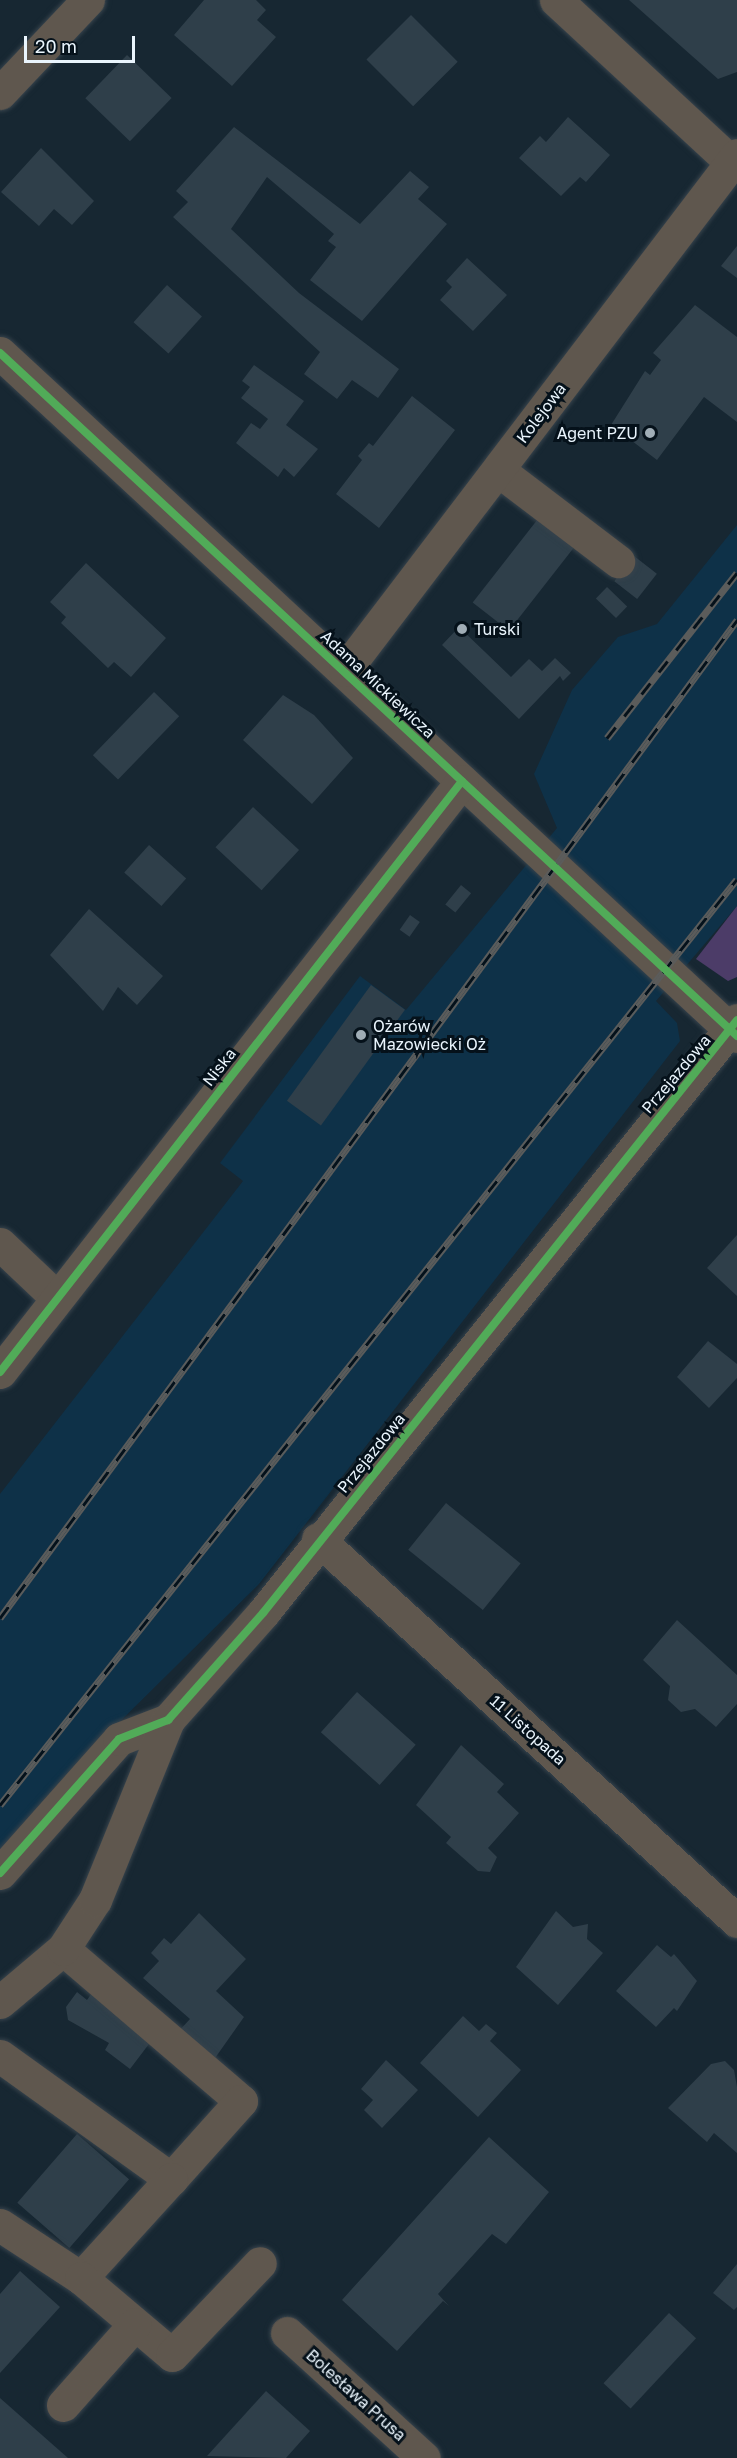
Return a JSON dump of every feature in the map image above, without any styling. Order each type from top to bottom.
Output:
[{"type":"street","points":[[0,93],[88,0]]},
{"type":"street","points":[[556,0],[734,159]]},
{"type":"street","name":"Kolejowa","points":[[345,670],[734,159]]},
{"type":"street","name":"Adama Mickiewicza","points":[[0,353],[345,670],[462,781],[735,1029]]},
{"type":"street","points":[[498,470],[618,561]]},
{"type":"street","name":"Niska","points":[[0,1372],[56,1297],[462,781]]},
{"type":"street","name":"Przejazdowa","points":[[0,1873],[119,1739],[168,1720],[263,1613],[318,1539],[735,1029]]},
{"type":"street","points":[[0,1244],[56,1297]]},
{"type":"street","name":"11 Listopada","points":[[318,1539],[737,1921]]},
{"type":"street","points":[[0,2002],[63,1949],[95,1900],[168,1720]]},
{"type":"street","points":[[63,1949],[241,2101],[81,2278]]},
{"type":"street","points":[[0,2056],[171,2180]]},
{"type":"street","points":[[0,2225],[81,2278],[172,2355],[260,2263]]},
{"type":"street","points":[[63,2405],[135,2324]]},
{"type":"street","name":"Bolesława Prusa","points":[[287,2333],[424,2458]]},
{"type":"shaded area","points":[[737,525],[737,906],[656,1001],[677,1023],[680,1041],[259,1584],[74,1767],[0,1855],[0,1494],[243,1181],[220,1163],[360,976],[406,1010],[557,828],[534,774],[572,690],[618,637],[657,624]]},
{"type":"shaded area","points":[[737,906],[737,977],[728,981],[696,959]]},
{"type":"building","points":[[204,0],[256,0],[266,10],[257,20],[276,37],[232,86],[174,35]]},
{"type":"building","points":[[629,0],[737,0],[737,72],[718,79]]},
{"type":"building","points":[[411,15],[458,62],[413,106],[366,60]]},
{"type":"building","points":[[127,55],[172,98],[130,141],[85,98]]},
{"type":"building","points":[[568,117],[610,155],[586,182],[580,177],[561,196],[519,158],[540,136],[546,142]]},
{"type":"building","points":[[234,127],[360,224],[410,171],[429,187],[418,199],[447,224],[362,321],[310,280],[336,247],[328,241],[334,234],[267,177],[231,229],[299,293],[399,369],[378,398],[352,380],[337,399],[304,374],[320,352],[173,217],[188,202],[176,191]]},
{"type":"building","points":[[41,148],[94,201],[72,225],[54,209],[39,226],[1,192]]},
{"type":"building","points":[[737,246],[737,278],[721,266]]},
{"type":"building","points":[[467,258],[507,295],[473,331],[440,300],[452,287],[446,281]]},
{"type":"building","points":[[167,285],[202,316],[168,354],[134,322]]},
{"type":"building","points":[[695,305],[737,337],[737,422],[704,397],[657,460],[611,425],[645,371],[650,375],[661,360],[653,353]]},
{"type":"building","points":[[254,365],[304,401],[286,425],[318,449],[294,477],[284,468],[278,477],[236,443],[251,423],[260,429],[268,419],[241,398],[250,387],[242,381]]},
{"type":"building","points":[[412,396],[455,430],[379,528],[336,494],[362,460],[358,456],[369,443],[373,446]]},
{"type":"building","points":[[541,515],[577,543],[509,631],[473,602]]},
{"type":"building","points":[[634,556],[657,574],[637,599],[614,581]]},
{"type":"building","points":[[86,563],[166,638],[131,677],[114,662],[108,668],[61,623],[66,617],[50,602]]},
{"type":"building","points":[[607,587],[627,606],[616,618],[596,599]]},
{"type":"building","points":[[459,627],[511,677],[529,659],[542,671],[555,658],[571,673],[563,681],[560,676],[519,719],[442,645]]},
{"type":"building","points":[[154,692],[179,716],[118,780],[93,755]]},
{"type":"building","points":[[283,695],[314,715],[353,758],[312,804],[243,740]]},
{"type":"building","points":[[253,807],[299,850],[262,890],[215,847]]},
{"type":"building","points":[[149,845],[186,878],[161,906],[124,872]]},
{"type":"building","points":[[461,885],[471,893],[455,913],[445,904]]},
{"type":"building","points":[[89,909],[163,976],[137,1005],[118,987],[103,1011],[50,955]]},
{"type":"building","points":[[410,915],[420,922],[410,937],[400,930]]},
{"type":"building","name":"Ożarów Mazowiecki Oż","points":[[371,985],[405,1010],[321,1125],[287,1101]]},
{"type":"building","points":[[737,1235],[737,1296],[707,1268]]},
{"type":"building","points":[[708,1341],[737,1364],[737,1378],[709,1408],[677,1377]]},
{"type":"building","points":[[446,1503],[521,1563],[483,1610],[408,1550]]},
{"type":"building","points":[[677,1620],[737,1675],[737,1704],[716,1727],[695,1709],[681,1712],[668,1700],[670,1686],[643,1660]]},
{"type":"building","points":[[357,1692],[416,1745],[380,1785],[321,1732]]},
{"type":"building","points":[[461,1745],[504,1784],[497,1792],[519,1813],[488,1848],[497,1857],[490,1872],[478,1871],[446,1843],[451,1837],[416,1805]]},
{"type":"building","points":[[556,1911],[573,1927],[588,1924],[587,1939],[603,1953],[558,2005],[516,1967]]},
{"type":"building","points":[[199,1913],[246,1959],[216,1991],[244,2017],[213,2061],[176,2034],[190,2019],[143,1978],[159,1961],[151,1953],[164,1938],[171,1944]]},
{"type":"building","points":[[657,1945],[671,1957],[674,1954],[697,1981],[677,2011],[674,2008],[656,2027],[616,1991]]},
{"type":"building","points":[[77,1992],[87,2000],[92,1993],[152,2040],[130,2069],[105,2050],[109,2043],[68,2020],[66,2007]]},
{"type":"building","points":[[463,2016],[479,2031],[486,2024],[497,2033],[490,2041],[521,2070],[478,2117],[420,2063]]},
{"type":"building","points":[[386,2060],[418,2090],[382,2128],[364,2110],[373,2100],[361,2089]]},
{"type":"building","points":[[725,2061],[734,2070],[737,2087],[737,2153],[714,2133],[707,2142],[668,2108],[711,2064]]},
{"type":"building","points":[[77,2134],[129,2179],[69,2248],[17,2203]]},
{"type":"building","points":[[489,2137],[549,2192],[506,2244],[492,2234],[438,2294],[449,2306],[443,2301],[397,2351],[342,2300]]},
{"type":"building","points":[[737,2264],[737,2307],[734,2310],[713,2293]]},
{"type":"building","points":[[20,2271],[60,2307],[0,2373],[0,2294]]},
{"type":"building","points":[[669,2313],[696,2338],[631,2408],[604,2383]]},
{"type":"building","points":[[266,2391],[310,2431],[286,2458],[207,2456]]},
{"type":"building","points":[[0,2398],[68,2458],[0,2458]]},
{"type":"railway","points":[[607,738],[737,573]]},
{"type":"railway","points":[[0,1618],[737,620]]},
{"type":"railway","points":[[0,1805],[737,879]]},
{"type":"cycle path","points":[[0,353],[737,1036]]},
{"type":"cycle path","points":[[0,1372],[462,781]]},
{"type":"cycle path","points":[[0,1873],[119,1739],[168,1720],[263,1613],[737,1020]]},
{"type":"place","name":"Agent PZU","points":[[650,433]]},
{"type":"place","name":"Turski","points":[[462,629]]},
{"type":"place","name":"Ożarów Mazowiecki Oż","points":[[361,1035]]}]
